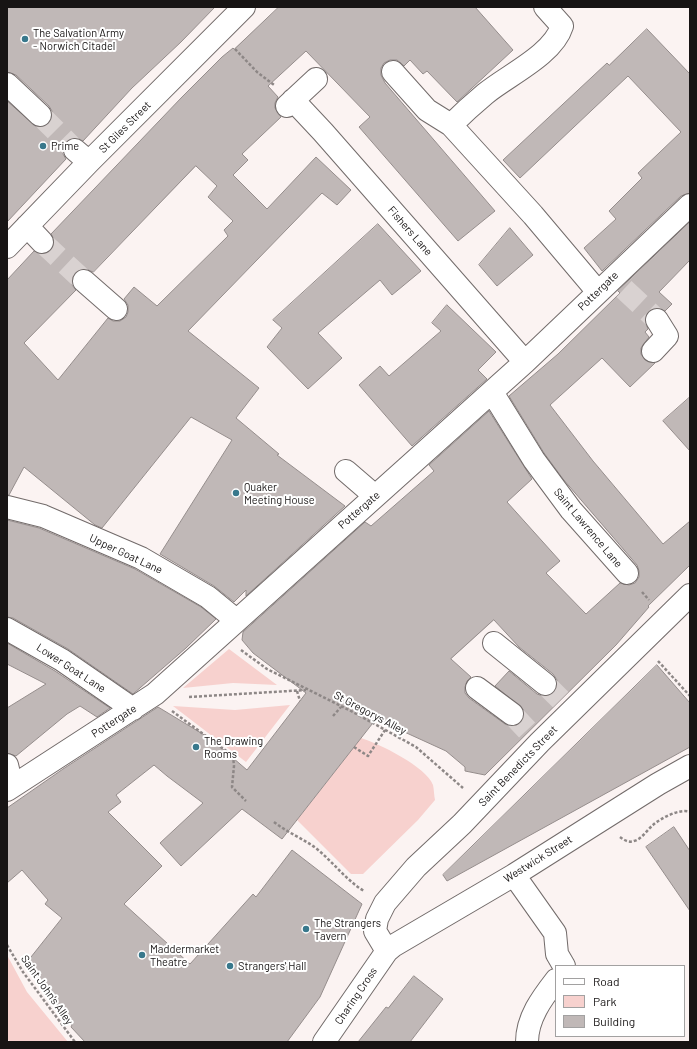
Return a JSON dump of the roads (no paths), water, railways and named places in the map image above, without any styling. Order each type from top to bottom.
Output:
[{"type":"street","name":"St Giles Street","points":[[7,247],[27,226],[82,156],[244,7]]},
{"type":"street","points":[[451,125],[486,93],[529,63],[559,37],[562,26],[546,7]]},
{"type":"street","points":[[393,72],[427,110],[451,125],[537,221],[612,286]]},
{"type":"street","name":"Fishers Lane","points":[[316,79],[290,103],[323,132],[524,362]]},
{"type":"street","points":[[7,84],[40,115]]},
{"type":"street","name":"Pottergate","points":[[9,780],[133,709],[155,694],[524,362],[612,286],[690,204]]},
{"type":"street","points":[[27,226],[42,242]]},
{"type":"street","points":[[84,282],[116,309]]},
{"type":"street","points":[[653,351],[667,336],[657,320]]},
{"type":"street","name":"Saint Lawrence Lane","points":[[492,392],[534,460],[571,510],[627,573]]},
{"type":"street","points":[[346,471],[374,496]]},
{"type":"street","name":"Upper Goat Lane","points":[[7,507],[43,516],[141,558],[208,597],[236,620]]},
{"type":"street","name":"Saint Benedicts Street","points":[[387,951],[375,931],[381,911],[416,867],[480,804],[534,736],[690,595]]},
{"type":"street","name":"Lower Goat Lane","points":[[7,629],[62,660],[133,709]]},
{"type":"street","points":[[494,644],[545,684]]},
{"type":"street","points":[[477,688],[512,714]]},
{"type":"street","name":"Westwick Street","points":[[387,951],[514,875],[658,784],[690,766]]},
{"type":"street","points":[[514,875],[555,932],[557,954],[563,965]]},
{"type":"street","name":"Charing Cross","points":[[324,1042],[387,951]]},
{"type":"street","points":[[527,1042],[529,1025],[541,999],[555,981]]},
{"type":"tunnel","points":[[40,115],[75,150]]},
{"type":"tunnel","points":[[42,242],[84,281]]},
{"type":"tunnel","points":[[624,289],[657,320]]},
{"type":"tunnel","points":[[545,684],[561,700]]},
{"type":"tunnel","points":[[512,714],[528,731]]},
{"type":"place","name":"The Salvation Army - Norwich Citadel","points":[[25,39]]},
{"type":"place","name":"Prime","points":[[43,146]]},
{"type":"place","name":"Quaker Meeting House","points":[[236,493]]},
{"type":"place","name":"The Drawing Rooms","points":[[196,747]]},
{"type":"place","name":"The Strangers Tavern","points":[[306,929]]},
{"type":"place","name":"Maddermarket Theatre","points":[[142,955]]},
{"type":"place","name":"Strangers' Hall","points":[[230,966]]}]
